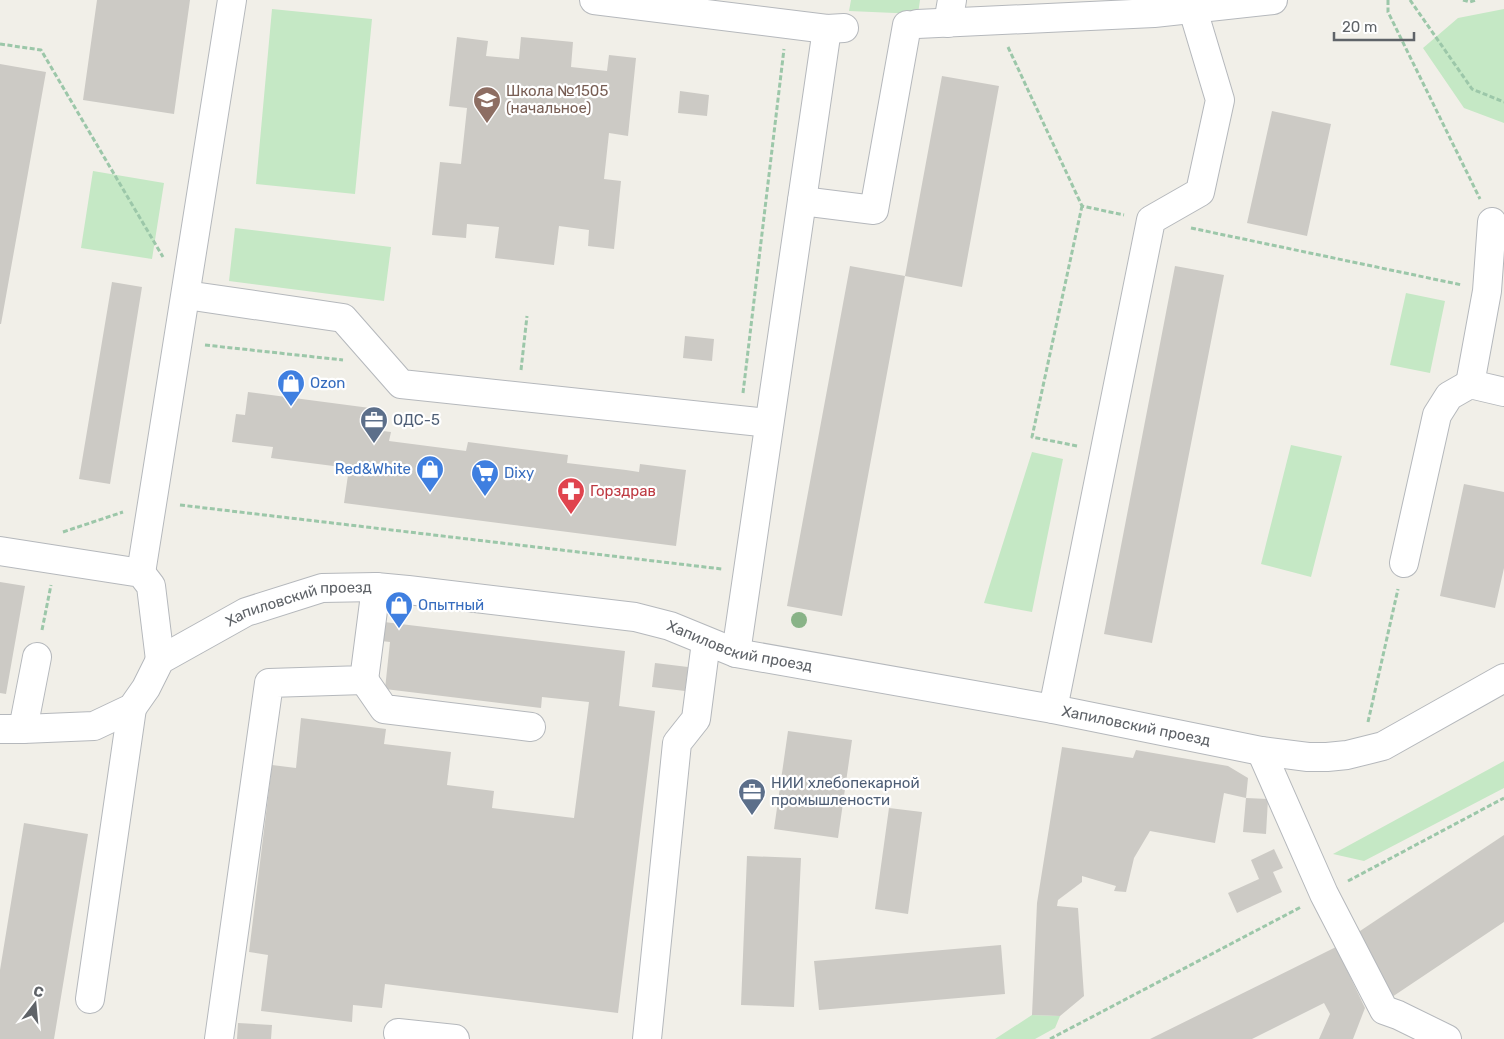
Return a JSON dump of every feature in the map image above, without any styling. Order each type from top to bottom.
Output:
[{"type":"street","points":[[141,573],[232,0]]},
{"type":"street","points":[[594,0],[646,3],[787,24],[836,28],[802,201],[768,423],[736,653]]},
{"type":"street","points":[[802,201],[874,210],[912,25],[950,12],[1155,7],[1193,10],[1273,0]]},
{"type":"street","points":[[1052,709],[1151,220],[1200,192],[1220,100],[1193,10]]},
{"type":"street","points":[[1470,384],[1487,291],[1492,222]]},
{"type":"street","points":[[186,295],[343,318],[401,384],[768,423]]},
{"type":"street","points":[[1404,563],[1437,414],[1449,396],[1470,384],[1504,392]]},
{"type":"street","points":[[0,551],[141,573],[151,586],[160,660],[146,688],[132,708],[90,999]]},
{"type":"street","name":"Хапиловский проезд","points":[[160,660],[246,612],[322,588],[376,588],[482,598],[635,617],[670,626],[736,653],[1052,709],[1261,751],[1308,757],[1347,755],[1383,746],[1504,678]]},
{"type":"street","points":[[376,588],[364,680],[384,709],[531,727]]},
{"type":"street","points":[[647,1039],[677,743],[696,719],[706,642]]},
{"type":"street","points":[[37,657],[11,729],[94,726],[132,708]]},
{"type":"street","points":[[219,1039],[269,683],[364,680]]},
{"type":"street","points":[[1261,751],[1324,894],[1384,1010],[1447,1039]]},
{"type":"street","points":[[398,1033],[455,1039]]},
{"type":"path","points":[[1388,0],[1388,12],[1492,222]]},
{"type":"path","points":[[1410,0],[1472,89],[1504,102]]},
{"type":"path","points":[[1463,0],[1470,2],[1476,0]]},
{"type":"path","points":[[740,420],[787,24]]},
{"type":"path","points":[[0,44],[41,50],[186,295]]},
{"type":"path","points":[[1082,206],[1032,437],[1104,452]]},
{"type":"path","points":[[517,396],[527,316]]},
{"type":"path","points":[[60,533],[153,502],[747,572]]},
{"type":"path","points":[[37,657],[56,560]]},
{"type":"path","points":[[720,569],[722,560]]},
{"type":"path","points":[[1368,722],[1404,563]]},
{"type":"path","points":[[1050,1039],[1504,798]]},
{"type":"green space","points":[[851,0],[920,0],[918,14],[849,11]]},
{"type":"green space","points":[[272,9],[372,19],[355,194],[256,184]]},
{"type":"green space","points":[[1504,9],[1504,123],[1464,108],[1423,48],[1458,18]]},
{"type":"green space","points":[[93,171],[164,183],[152,259],[81,248]]},
{"type":"green space","points":[[235,228],[391,247],[384,301],[229,281]]},
{"type":"green space","points":[[1406,293],[1445,301],[1430,373],[1390,365]]},
{"type":"green space","points":[[1291,445],[1342,456],[1311,577],[1261,564]]},
{"type":"green space","points":[[1032,452],[1063,459],[1032,612],[984,603]]},
{"type":"green space","points":[[1504,761],[1504,788],[1364,861],[1333,854]]},
{"type":"green space","points":[[1032,1015],[1060,1016],[1055,1028],[1035,1039],[995,1039]]},
{"type":"building","points":[[97,0],[190,0],[174,114],[83,100]]},
{"type":"building","points":[[457,37],[488,41],[486,56],[519,59],[521,37],[573,42],[571,67],[607,71],[609,55],[636,58],[628,136],[609,133],[604,179],[621,181],[614,249],[588,246],[589,230],[559,226],[554,265],[495,258],[499,227],[467,224],[466,238],[432,235],[440,162],[461,164],[467,108],[449,106]]},
{"type":"building","points":[[0,64],[46,72],[1,324],[0,324]]},
{"type":"building","points":[[942,76],[999,86],[962,287],[905,276]]},
{"type":"building","points":[[680,91],[709,95],[707,116],[678,113]]},
{"type":"building","points":[[1272,111],[1331,124],[1307,236],[1247,223]]},
{"type":"building","points":[[850,266],[905,276],[842,616],[787,606]]},
{"type":"building","points":[[1175,266],[1224,275],[1152,643],[1104,634]]},
{"type":"building","points":[[112,282],[142,287],[110,484],[79,479]]},
{"type":"building","points":[[685,336],[714,339],[712,361],[683,358]]},
{"type":"building","points":[[248,392],[370,408],[367,429],[391,432],[389,441],[466,451],[468,442],[568,455],[567,463],[639,472],[640,464],[686,470],[676,546],[344,503],[349,468],[271,458],[273,447],[232,442],[236,414],[245,415]]},
{"type":"building","points":[[1464,484],[1504,492],[1504,568],[1495,608],[1440,596]]},
{"type":"building","points":[[0,582],[25,586],[6,694],[0,693]]},
{"type":"building","points":[[384,622],[625,651],[619,706],[655,711],[618,1013],[385,984],[382,1008],[353,1005],[352,1022],[261,1011],[268,955],[249,952],[272,765],[296,768],[301,718],[386,729],[384,744],[451,752],[447,785],[494,791],[492,808],[574,818],[589,702],[542,697],[541,708],[385,689],[390,642],[381,641]]},
{"type":"building","points":[[655,663],[688,667],[685,691],[652,687]]},
{"type":"building","points":[[788,731],[852,740],[838,838],[774,829]]},
{"type":"building","points":[[1062,747],[1133,758],[1136,750],[1228,766],[1248,778],[1246,798],[1224,793],[1215,843],[1150,831],[1134,858],[1126,892],[1114,891],[1116,886],[1082,876],[1082,882],[1058,900],[1057,906],[1078,908],[1084,996],[1060,1016],[1032,1015],[1037,903]]},
{"type":"building","points":[[1246,798],[1268,799],[1266,834],[1243,832]]},
{"type":"building","points":[[889,808],[922,812],[908,914],[875,909]]},
{"type":"building","points":[[24,823],[88,834],[54,1039],[0,1039],[0,970]]},
{"type":"building","points":[[1504,835],[1504,922],[1392,997],[1354,935]]},
{"type":"building","points":[[1274,849],[1283,868],[1273,872],[1282,892],[1237,913],[1228,893],[1259,879],[1251,860]]},
{"type":"building","points":[[747,856],[801,858],[794,1007],[741,1005]]},
{"type":"building","points":[[1001,945],[1005,994],[819,1010],[814,961]]},
{"type":"building","points":[[1336,947],[1365,1008],[1353,1039],[1319,1039],[1330,1014],[1324,1003],[1252,1039],[1150,1039]]},
{"type":"building","points":[[238,1023],[272,1025],[271,1039],[237,1039]]},
{"type":"place","name":"Школа №1505 (начальное)","points":[[487,124]]},
{"type":"place","name":"Ozon","points":[[291,407]]},
{"type":"place","name":"ОДС-5","points":[[374,444]]},
{"type":"place","name":"Red&White","points":[[430,493]]},
{"type":"place","name":"Dixy","points":[[485,497]]},
{"type":"place","name":"Горздрав","points":[[571,515]]},
{"type":"place","name":"Опытный","points":[[399,629]]},
{"type":"place","name":"НИИ хлебопекарной промышлености","points":[[752,816]]}]
